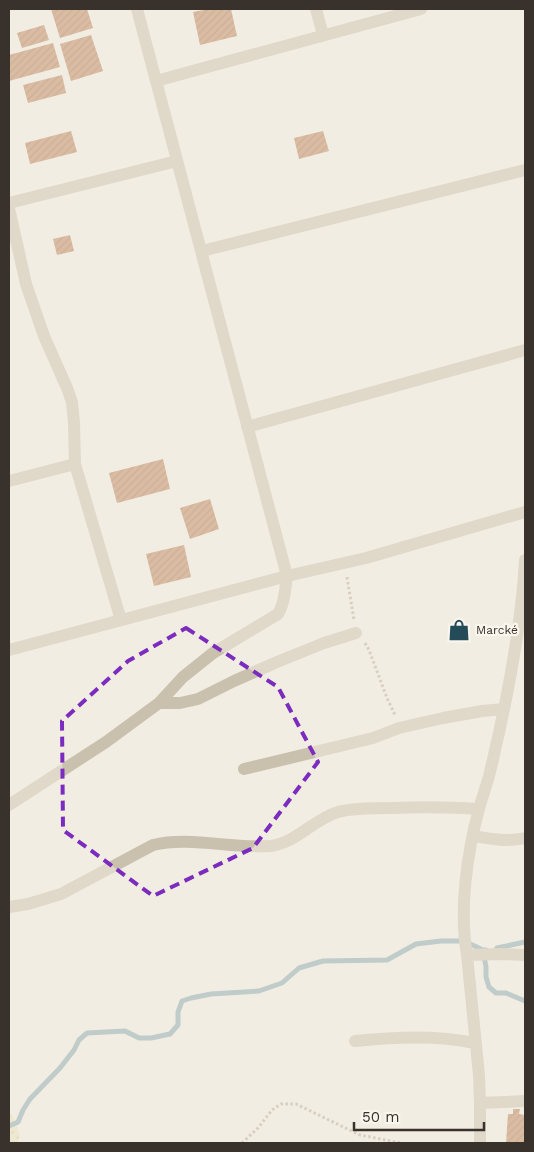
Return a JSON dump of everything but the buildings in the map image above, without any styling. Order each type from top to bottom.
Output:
[{"type":"street","points":[[9,804],[106,742],[160,703],[183,677],[212,653],[278,614],[282,608],[287,576],[136,9]]},
{"type":"street","points":[[316,9],[323,35]]},
{"type":"street","points":[[156,81],[421,9]]},
{"type":"street","points":[[9,203],[177,161]]},
{"type":"street","points":[[202,251],[525,170]]},
{"type":"street","points":[[9,208],[26,284],[44,336],[72,402],[75,464],[121,620]]},
{"type":"street","points":[[247,427],[525,350]]},
{"type":"street","points":[[9,481],[75,464]]},
{"type":"street","points":[[9,650],[287,576],[344,564],[525,512]]},
{"type":"street","points":[[480,1143],[480,1103],[467,955],[464,941],[464,897],[473,836],[489,778],[515,650],[525,574],[525,560]]},
{"type":"street","points":[[160,703],[180,703],[198,699],[277,662],[324,643],[356,633]]},
{"type":"street","points":[[244,770],[373,738],[399,728],[443,718],[504,709]]},
{"type":"street","points":[[9,908],[61,894],[153,845],[161,843],[180,842],[270,846],[283,844],[328,816],[339,812],[372,808],[445,807],[479,809]]},
{"type":"street","points":[[473,836],[514,841],[525,838]]},
{"type":"street","points":[[467,955],[525,956]]},
{"type":"street","points":[[356,1041],[394,1037],[428,1037],[475,1043]]},
{"type":"street","points":[[480,1103],[525,1100]]},
{"type":"path","points":[[344,564],[356,633],[364,640],[369,650],[399,728]]},
{"type":"path","points":[[242,1143],[258,1128],[272,1110],[281,1104],[288,1103],[296,1104],[360,1135],[401,1143]]},
{"type":"highlighted area","points":[[186,628],[278,687],[318,762],[253,848],[153,896],[63,830],[62,721],[128,661]]},
{"type":"sand","points":[[9,1114],[12,1114],[20,1136],[17,1143],[9,1143]]},
{"type":"waterway","points":[[9,1126],[18,1122],[30,1099],[60,1068],[79,1040],[87,1033],[125,1031],[139,1038],[151,1038],[170,1034],[178,1025],[178,1012],[182,1001],[211,994],[259,991],[282,983],[299,968],[323,961],[387,960],[416,944],[441,941],[464,941],[486,950]]},
{"type":"waterway","points":[[497,948],[525,942]]},
{"type":"waterway","points":[[484,956],[489,987],[496,993],[506,993],[525,1001]]},
{"type":"place","name":"Marcké","points":[[459,630]]}]
